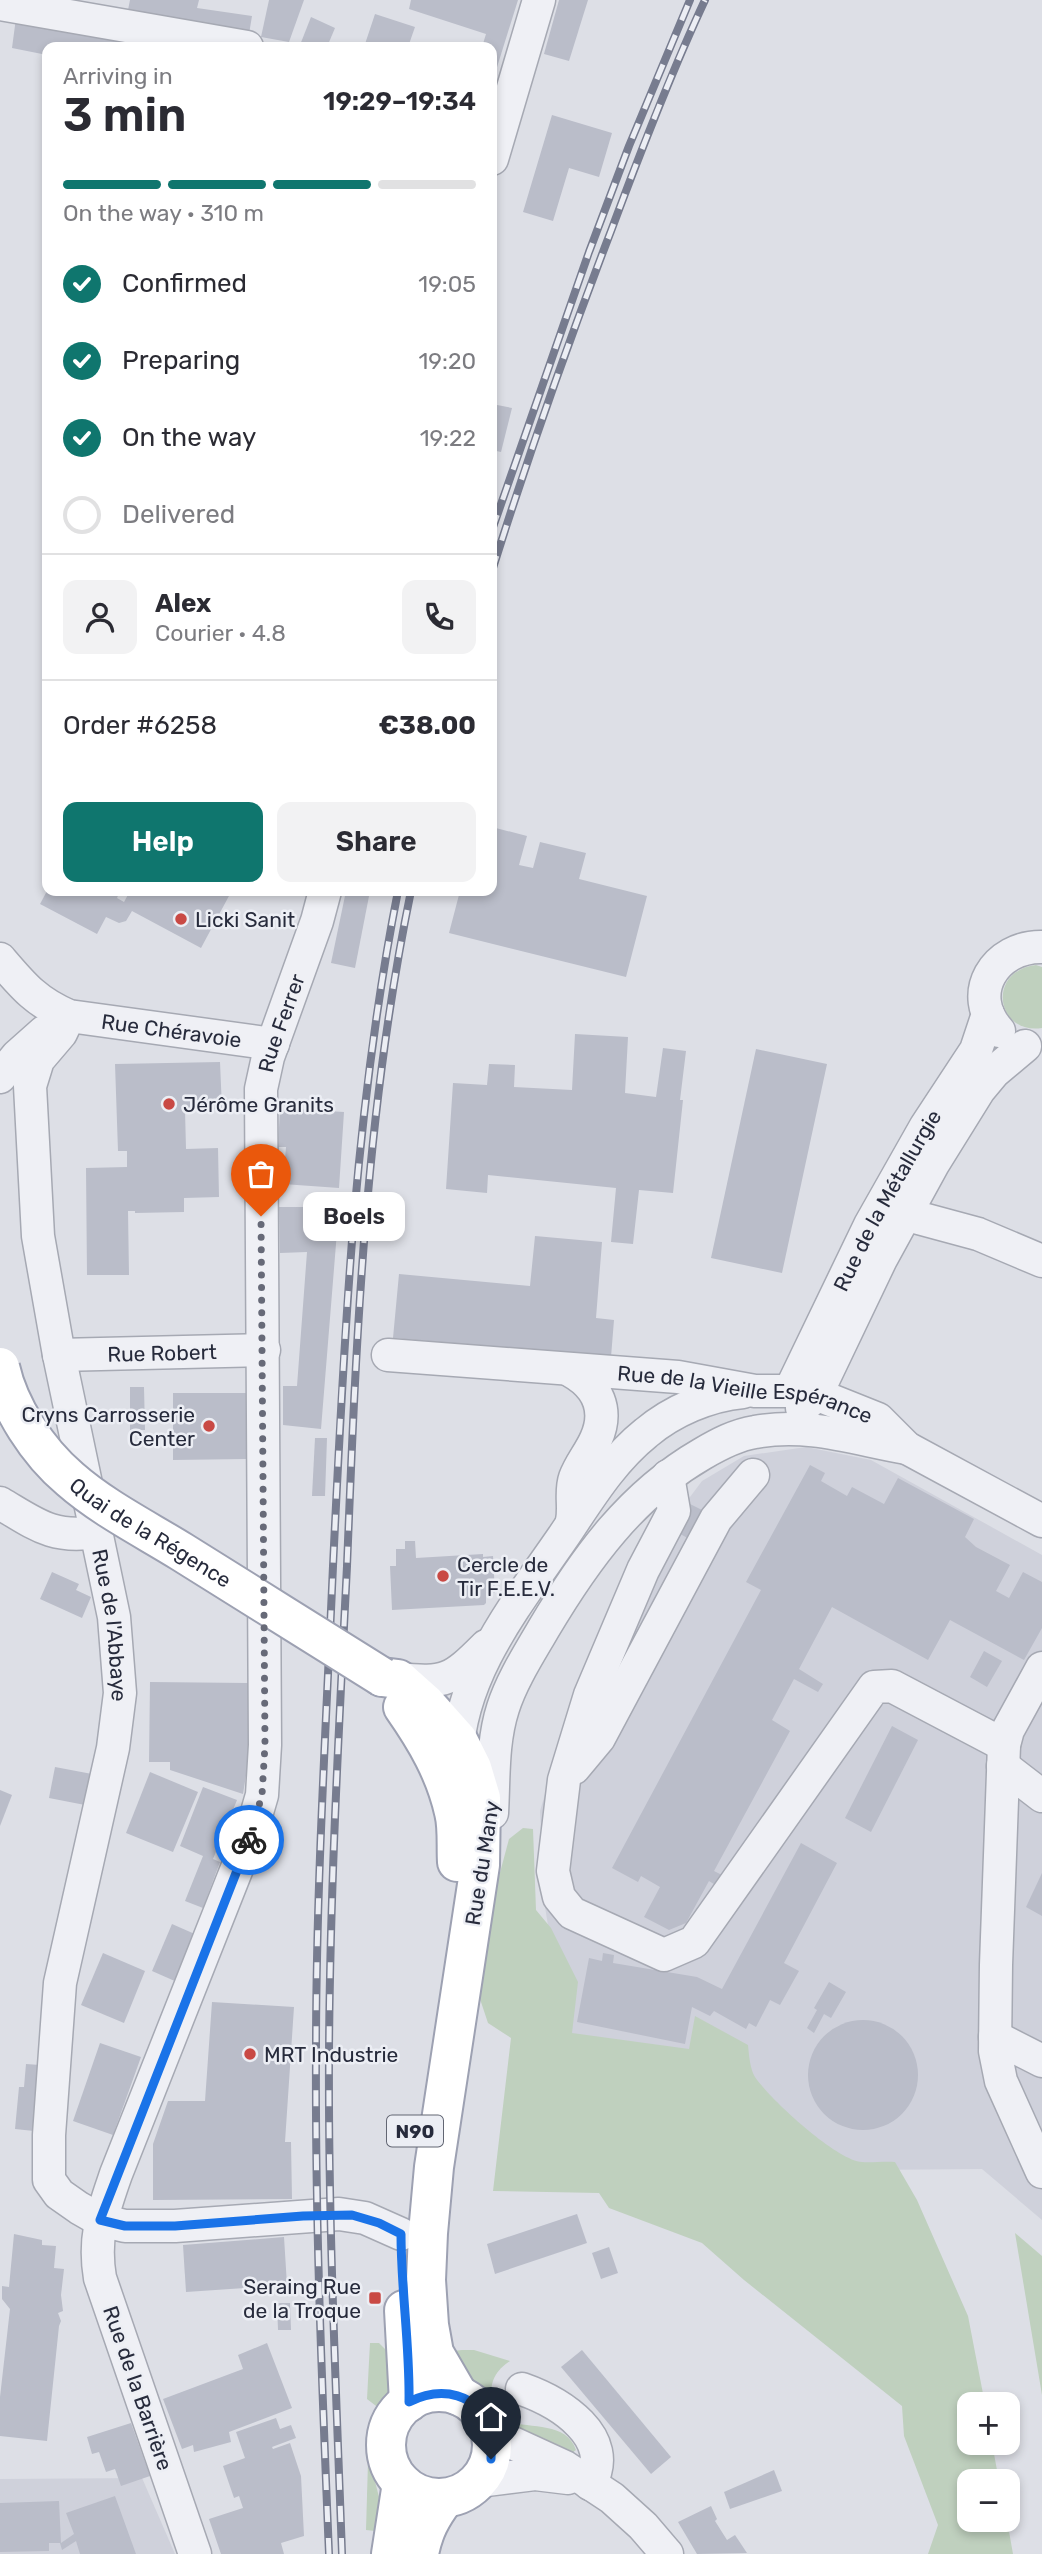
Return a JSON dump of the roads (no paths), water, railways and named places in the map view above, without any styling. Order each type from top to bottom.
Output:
[{"type":"main road","name":"Quai de la Régence","points":[[0,1367],[17,1410],[33,1437],[47,1457],[71,1480],[125,1517],[390,1678]]},
{"type":"main road","name":"N90","points":[[390,1678],[426,1704],[458,1740],[472,1768],[481,1798],[468,1864]]},
{"type":"main road","name":"N90","points":[[390,1678],[444,1779],[468,1864]]},
{"type":"main road","name":"Rue du Many","points":[[409,2402],[401,2234],[411,2158],[468,1864]]},
{"type":"main road","name":"Rue du Many","points":[[468,1864],[428,2233],[426,2280],[434,2353],[459,2396],[474,2404],[485,2417],[491,2433]]},
{"type":"main road","points":[[459,2396],[442,2392],[425,2394],[409,2402],[396,2415],[388,2431],[386,2450],[391,2468],[402,2483],[421,2496],[444,2498],[463,2493],[479,2481],[491,2459],[491,2433]]},
{"type":"main road","points":[[391,2554],[402,2483]]},
{"type":"main road","points":[[419,2554],[424,2530],[444,2498]]},
{"type":"street","points":[[497,135],[539,0]]},
{"type":"street","points":[[0,4],[218,42]]},
{"type":"street","name":"Rue Ferrer","points":[[100,2220],[251,1833],[262,1795],[265,1745],[264,1350],[260,1110],[263,1072],[317,921],[323,896]]},
{"type":"street","name":"Rue de la Métallurgie","points":[[1034,1046],[1003,1035],[988,1014],[986,985],[1001,959],[1014,951],[1042,947]]},
{"type":"street","name":"Rue Chéravoie","points":[[0,959],[34,998],[69,1016],[273,1044]]},
{"type":"street","name":"Rue de la Métallurgie","points":[[803,1393],[876,1215],[926,1126],[976,1050],[988,1014]]},
{"type":"street","points":[[0,1077],[37,1038],[69,1016]]},
{"type":"street","name":"Rue de l'Abbaye","points":[[69,1016],[61,1033],[43,1052],[34,1067],[29,1094],[38,1237],[59,1355],[118,1640],[120,1693],[113,1748],[60,1983],[50,2122],[49,2180],[59,2194],[100,2220]]},
{"type":"street","name":"Rue de la Métallurgie","points":[[803,1393],[959,1120],[994,1072],[1034,1046]]},
{"type":"street","points":[[904,1214],[978,1234],[1042,1261]]},
{"type":"street","name":"Rue Robert","points":[[59,1355],[264,1350]]},
{"type":"street","name":"Rue de la Vieille Espérance","points":[[388,1355],[571,1371],[590,1369],[678,1377],[755,1391],[803,1393],[878,1419],[907,1448],[1042,1521]]},
{"type":"street","name":"Rue de la Vieille Espérance","points":[[571,1371],[596,1391],[602,1410],[596,1441],[573,1483],[572,1523]]},
{"type":"street","points":[[390,1678],[440,1681],[461,1671],[494,1637],[611,1467],[647,1431],[697,1404],[734,1393],[755,1391]]},
{"type":"street","points":[[757,1432],[773,1415],[804,1408],[803,1393]]},
{"type":"street","name":"Rue de la Vieille Espérance","points":[[757,1432],[807,1428],[907,1448]]},
{"type":"street","name":"Rue du Many","points":[[468,1864],[492,1818],[498,1727],[513,1682],[587,1561],[624,1516],[668,1476],[712,1448],[735,1437],[757,1432]]},
{"type":"street","points":[[564,1780],[599,1738],[716,1520],[752,1475]]},
{"type":"street","points":[[668,1476],[674,1511],[643,1570],[590,1695],[564,1780],[553,1871],[559,1897],[572,1913],[664,1955],[694,1942],[874,1687],[892,1686],[1004,1755],[1042,1796]]},
{"type":"street","points":[[0,1503],[62,1534],[97,1532]]},
{"type":"street","points":[[458,1740],[467,1704],[494,1637]]},
{"type":"street","points":[[1042,1668],[1008,1730],[1004,1755],[995,2037],[995,2051],[1002,2081],[1042,2172]]},
{"type":"street","points":[[995,2037],[1042,2061]]},
{"type":"street","points":[[100,2220],[125,2226],[175,2226],[352,2215],[379,2223],[401,2234]]},
{"type":"street","name":"Rue de la Barrière","points":[[100,2220],[96,2246],[100,2278],[195,2554]]},
{"type":"street","points":[[523,2389],[558,2405],[589,2433],[596,2455],[596,2467],[583,2480]]},
{"type":"street","points":[[491,2433],[565,2468],[583,2480],[629,2512],[667,2554]]},
{"type":"street","points":[[479,2481],[535,2474],[583,2480]]},
{"type":"railway","points":[[497,516],[589,252],[629,146],[690,0]]},
{"type":"railway","points":[[497,556],[534,442],[595,273],[656,114],[705,0]]},
{"type":"railway","points":[[329,2554],[316,2114],[316,1991],[322,1808],[353,1227],[371,1058],[397,896]]},
{"type":"railway","points":[[342,2554],[329,2114],[335,1808],[354,1396],[365,1227],[383,1058],[410,896]]},
{"type":"place","name":"Licki Sanit","points":[[181,919]]},
{"type":"place","name":"Jérôme Granits","points":[[169,1104]]},
{"type":"place","name":"Boels","points":[[261,1216]]},
{"type":"place","name":"Cryns Carrosserie Center","points":[[209,1426]]},
{"type":"place","name":"Cercle de Tir F.E.E.V.","points":[[443,1576]]},
{"type":"place","name":"MRT Industrie","points":[[250,2054]]},
{"type":"place","name":"Seraing Rue de la Troque","points":[[375,2298]]}]
